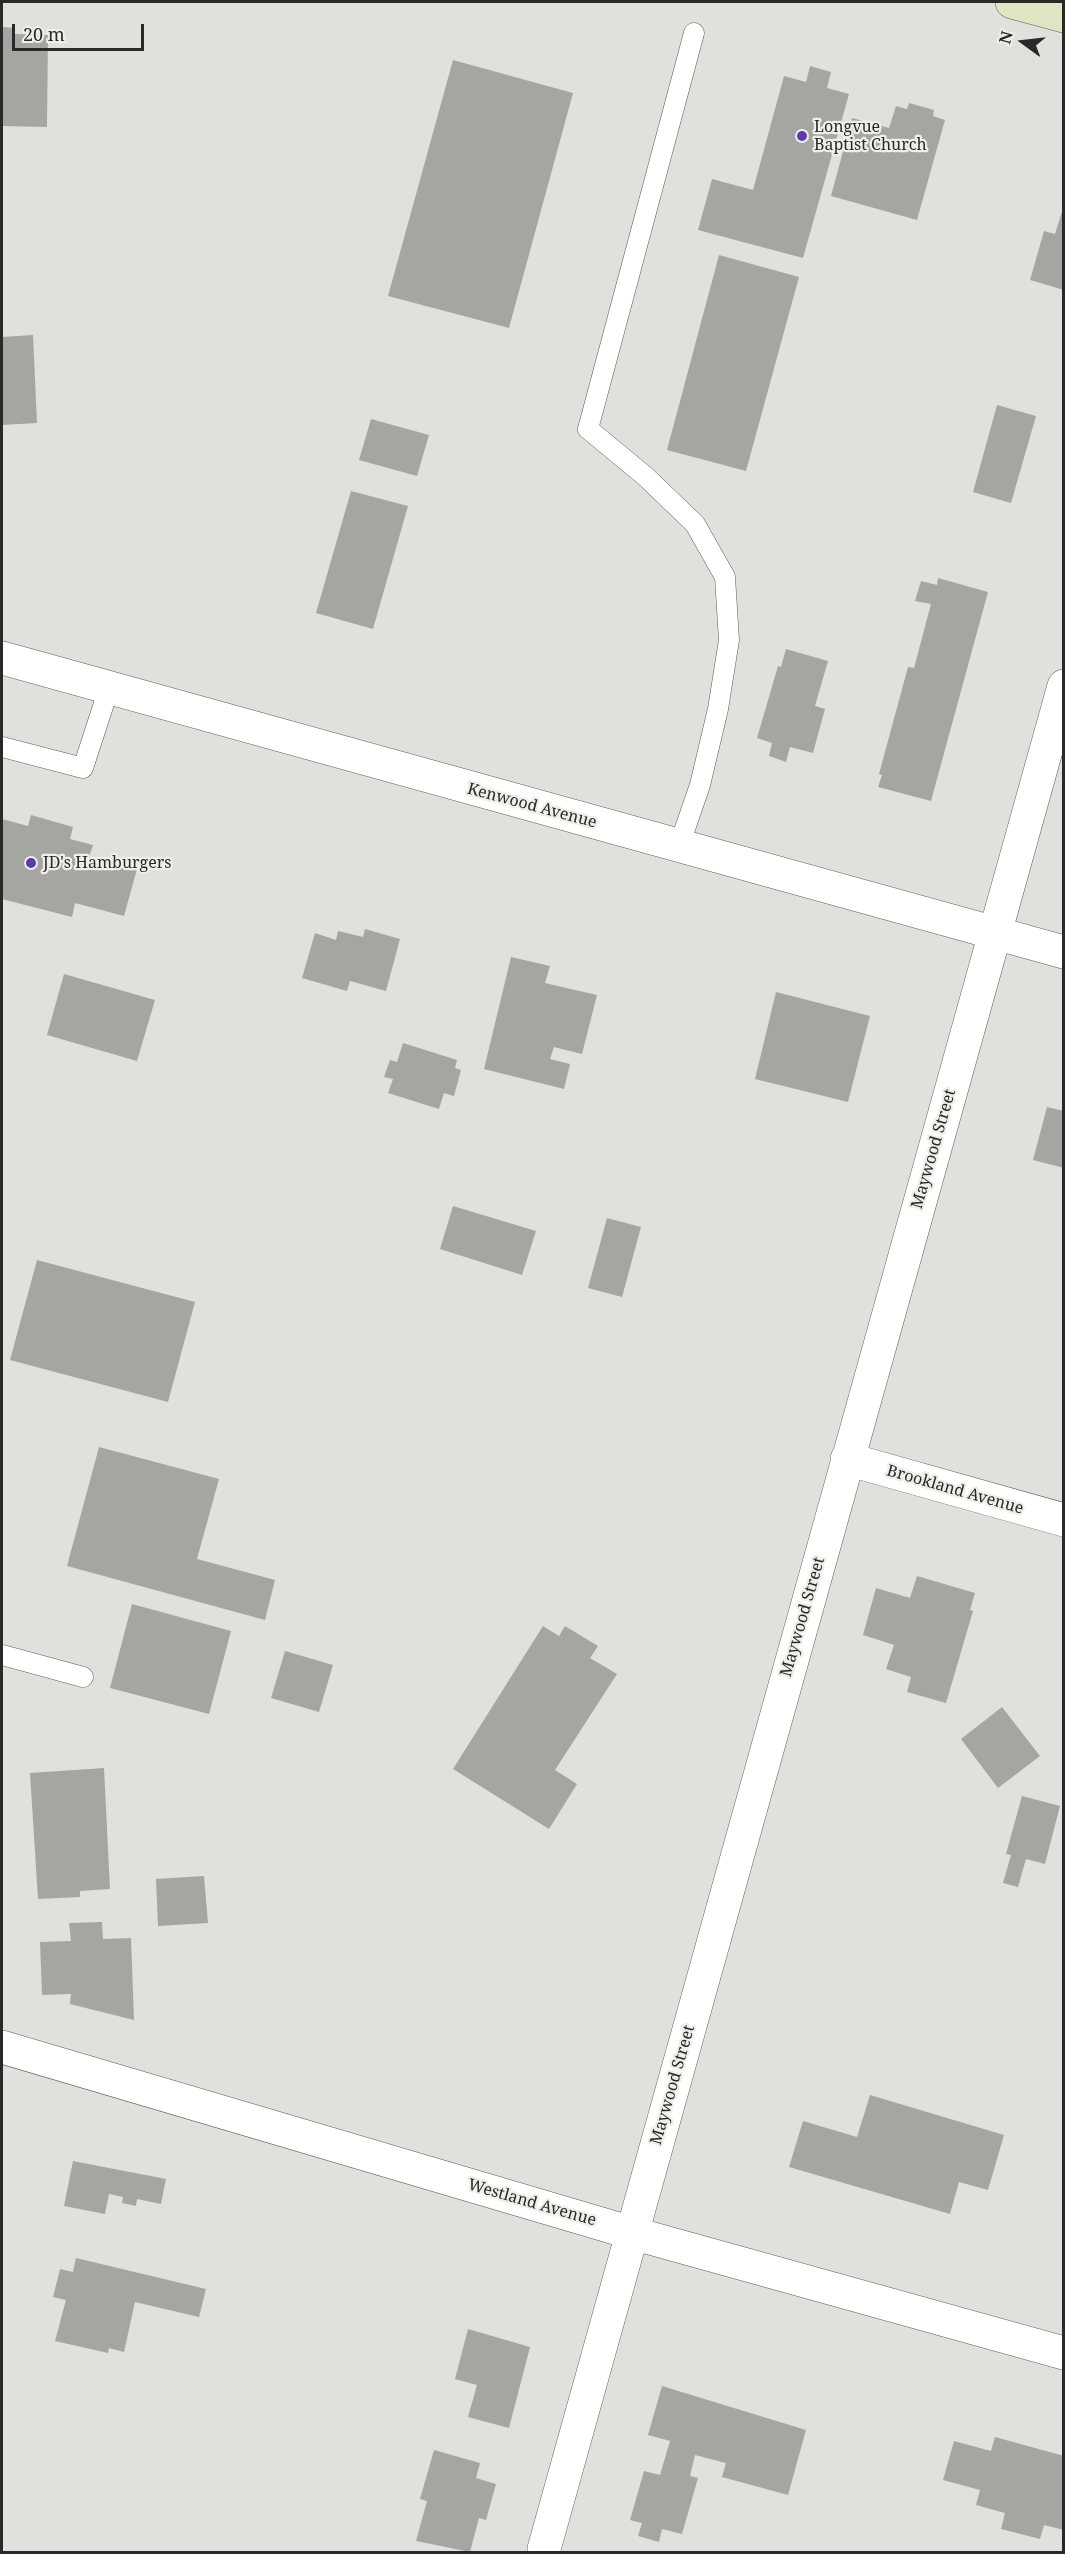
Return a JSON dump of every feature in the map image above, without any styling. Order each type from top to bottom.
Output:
[{"type":"main road","points":[[1012,2],[1064,16]]},
{"type":"street","name":"Kenwood Avenue","points":[[2,658],[1064,952]]},
{"type":"street","name":"Maywood Street","points":[[544,2548],[1064,686]]},
{"type":"street","name":"Brookland Avenue","points":[[847,1459],[1064,1520]]},
{"type":"street","name":"Westland Avenue","points":[[2,2047],[632,2233],[1064,2353]]},
{"type":"lane","points":[[679,846],[700,785],[718,709],[729,639],[725,577],[695,524],[645,476],[588,429],[694,33]]},
{"type":"lane","points":[[2,747],[83,768],[109,688]]},
{"type":"lane","points":[[2,1654],[83,1677]]},
{"type":"building","points":[[2,27],[15,28],[15,34],[48,35],[47,127],[2,126]]},
{"type":"building","points":[[453,60],[573,93],[509,328],[388,296]]},
{"type":"building","name":"Longvue Baptist Church","points":[[810,66],[831,72],[827,88],[849,94],[803,258],[698,230],[712,179],[753,190],[784,76],[806,82]]},
{"type":"building","points":[[909,103],[934,110],[933,116],[945,120],[917,220],[831,196],[852,118],[889,128],[896,106],[907,109]]},
{"type":"building","points":[[1064,205],[1064,290],[1030,280],[1044,231],[1055,234]]},
{"type":"building","points":[[719,255],[799,277],[746,471],[667,450]]},
{"type":"building","points":[[33,335],[37,423],[2,425],[2,337]]},
{"type":"building","points":[[997,405],[1036,416],[1011,503],[973,492]]},
{"type":"building","points":[[371,419],[429,435],[417,476],[359,460]]},
{"type":"building","points":[[351,491],[408,506],[373,629],[316,613]]},
{"type":"building","points":[[938,578],[988,592],[931,801],[878,787],[882,775],[879,774],[908,667],[914,668],[931,604],[915,601],[921,581],[937,585]]},
{"type":"building","points":[[786,649],[828,661],[815,706],[825,709],[813,753],[790,747],[786,762],[769,756],[772,743],[757,738],[778,666],[781,667]]},
{"type":"building","points":[[31,815],[73,827],[70,839],[93,845],[89,857],[137,869],[124,916],[75,903],[72,917],[2,899],[2,819],[28,826]]},
{"type":"building","points":[[365,929],[400,939],[386,991],[350,981],[347,991],[302,978],[315,933],[336,940],[338,931],[363,937]]},
{"type":"building","points":[[511,957],[550,966],[545,983],[597,995],[582,1054],[554,1047],[550,1059],[570,1064],[564,1089],[484,1069]]},
{"type":"building","points":[[64,974],[155,1000],[137,1061],[47,1035]]},
{"type":"building","points":[[776,992],[870,1016],[848,1102],[755,1079]]},
{"type":"building","points":[[403,1043],[457,1060],[455,1068],[461,1070],[454,1096],[444,1093],[439,1109],[388,1093],[393,1079],[384,1077],[390,1060],[397,1062]]},
{"type":"building","points":[[1047,1107],[1064,1111],[1064,1168],[1033,1160]]},
{"type":"building","points":[[453,1206],[536,1231],[522,1275],[440,1249]]},
{"type":"building","points":[[607,1218],[641,1227],[622,1297],[588,1288]]},
{"type":"building","points":[[37,1260],[195,1302],[168,1402],[10,1360]]},
{"type":"building","points":[[99,1447],[219,1479],[197,1559],[275,1580],[265,1620],[67,1566]]},
{"type":"building","points":[[917,1576],[975,1593],[970,1610],[973,1611],[946,1703],[907,1692],[911,1677],[886,1669],[894,1645],[863,1635],[876,1588],[910,1598]]},
{"type":"building","points":[[132,1604],[231,1631],[209,1714],[110,1688]]},
{"type":"building","points":[[543,1626],[559,1636],[565,1626],[598,1646],[590,1658],[617,1674],[555,1770],[577,1784],[549,1829],[453,1769]]},
{"type":"building","points":[[285,1651],[333,1665],[319,1712],[271,1698]]},
{"type":"building","points":[[1002,1707],[1040,1756],[998,1788],[961,1739]]},
{"type":"building","points":[[104,1768],[110,1889],[80,1891],[80,1897],[38,1899],[30,1773]]},
{"type":"building","points":[[1022,1796],[1060,1806],[1045,1864],[1026,1859],[1018,1887],[1003,1883],[1011,1855],[1006,1854]]},
{"type":"building","points":[[204,1876],[208,1923],[158,1926],[156,1879]]},
{"type":"building","points":[[102,1922],[103,1939],[131,1938],[134,2020],[70,2004],[71,1994],[42,1995],[40,1942],[71,1941],[69,1923]]},
{"type":"building","points":[[870,2095],[1004,2135],[988,2190],[959,2182],[950,2214],[789,2167],[803,2121],[857,2137]]},
{"type":"building","points":[[73,2161],[166,2179],[161,2204],[137,2199],[136,2206],[122,2203],[123,2197],[109,2194],[105,2214],[64,2206]]},
{"type":"building","points":[[76,2258],[206,2289],[199,2317],[135,2302],[124,2352],[109,2348],[108,2353],[55,2341],[66,2300],[53,2297],[60,2269],[73,2272]]},
{"type":"building","points":[[468,2329],[530,2347],[509,2428],[468,2417],[477,2385],[455,2379]]},
{"type":"building","points":[[662,2386],[806,2430],[788,2495],[722,2477],[726,2463],[695,2455],[690,2476],[698,2478],[682,2534],[662,2529],[659,2542],[638,2536],[642,2523],[630,2520],[644,2471],[660,2475],[670,2441],[648,2435]]},
{"type":"building","points":[[995,2437],[1064,2456],[1064,2530],[1044,2525],[1040,2539],[1001,2529],[1005,2513],[976,2505],[980,2490],[943,2480],[954,2441],[991,2451]]},
{"type":"building","points":[[434,2450],[480,2463],[476,2478],[496,2484],[486,2520],[479,2518],[470,2552],[416,2541],[427,2501],[420,2499]]},
{"type":"place","name":"Longvue Baptist Church","points":[[802,136]]},
{"type":"place","name":"JD's Hamburgers","points":[[31,863]]}]
